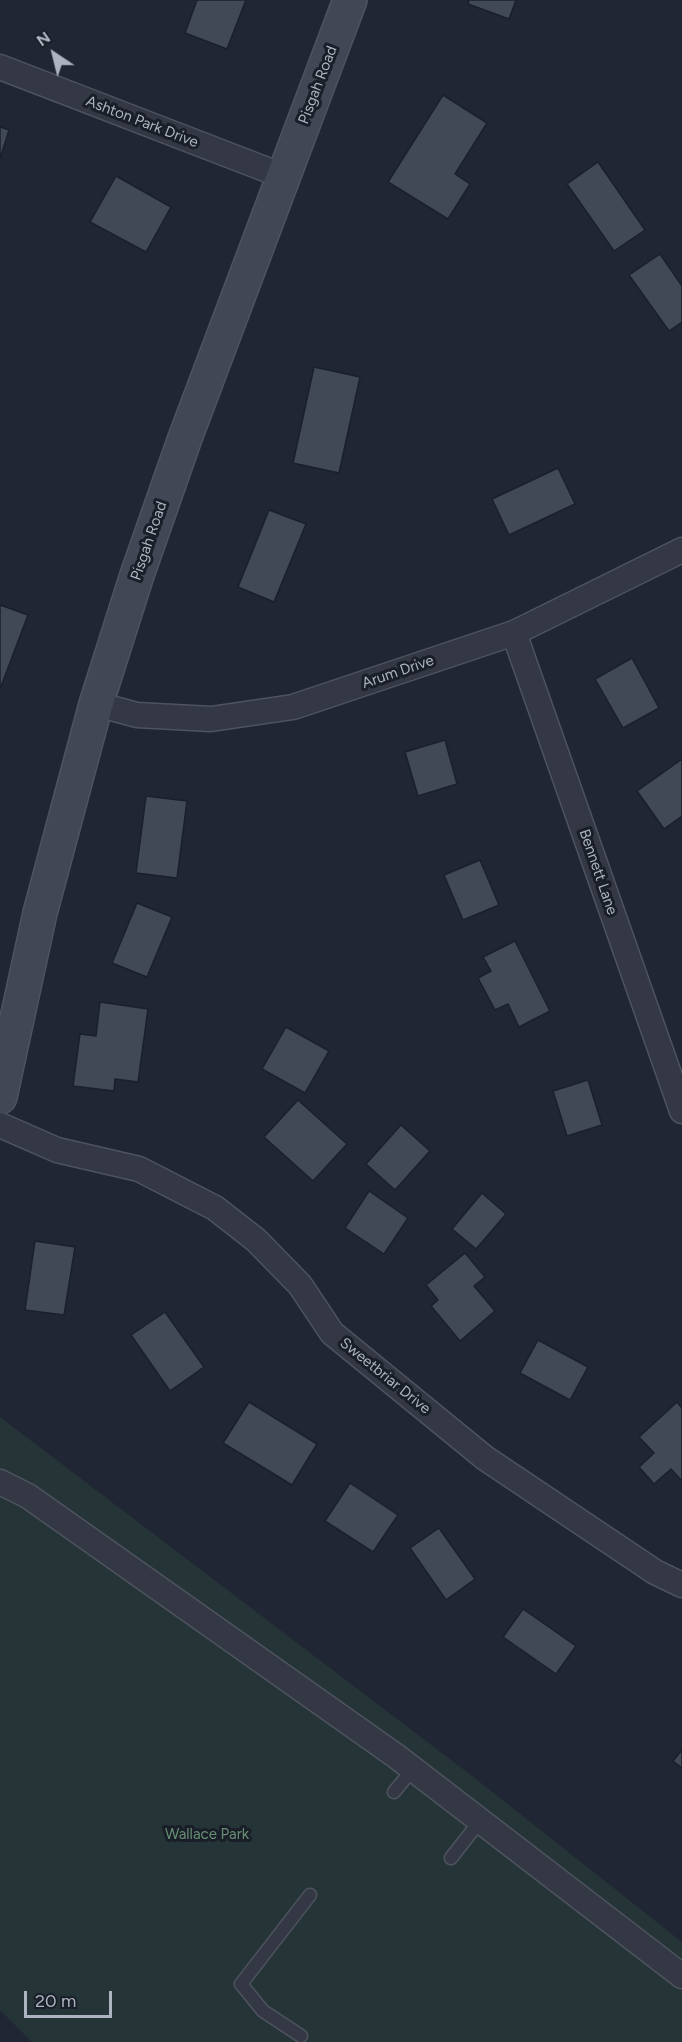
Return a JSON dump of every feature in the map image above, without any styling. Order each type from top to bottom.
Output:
[{"type":"street","name":"Pisgah Road","points":[[0,1097],[40,913],[96,704],[184,438],[350,0]]},
{"type":"street","name":"Ashton Park Drive","points":[[0,67],[283,176]]},
{"type":"street","name":"Arum Drive","points":[[96,704],[137,715],[211,719],[293,707],[514,633],[682,550]]},
{"type":"street","name":"Bennett Lane","points":[[514,633],[682,1111]]},
{"type":"street","name":"Sweetbriar Drive","points":[[0,1125],[57,1150],[139,1169],[215,1208],[256,1240],[300,1285],[332,1333],[485,1458],[655,1572],[682,1586]]},
{"type":"street","points":[[0,1482],[38,1503],[413,1769],[682,1976]]},
{"type":"lane","points":[[394,1792],[413,1769]]},
{"type":"lane","points":[[451,1858],[480,1821]]},
{"type":"lane","points":[[301,2036],[263,2011],[241,1984],[310,1895]]},
{"type":"green space","name":"Wallace Park","points":[[0,1417],[476,1779],[682,1942],[682,2042],[32,2042],[0,2010]]},
{"type":"building","points":[[197,0],[246,0],[227,49],[185,33]]},
{"type":"building","points":[[469,0],[516,0],[509,19],[468,4]]},
{"type":"building","points":[[443,95],[487,123],[455,174],[470,184],[448,219],[388,182]]},
{"type":"building","points":[[0,127],[9,130],[0,159]]},
{"type":"building","points":[[598,162],[645,230],[614,251],[567,184]]},
{"type":"building","points":[[116,176],[171,207],[146,252],[90,222]]},
{"type":"building","points":[[660,254],[682,286],[682,322],[669,331],[629,275]]},
{"type":"building","points":[[314,367],[360,377],[339,473],[293,463]]},
{"type":"building","points":[[558,468],[575,504],[509,535],[492,499]]},
{"type":"building","points":[[269,510],[306,524],[274,602],[238,587]]},
{"type":"building","points":[[0,605],[28,615],[0,689]]},
{"type":"building","points":[[632,658],[659,708],[623,728],[595,679]]},
{"type":"building","points":[[445,740],[457,784],[418,796],[405,752]]},
{"type":"building","points":[[682,759],[682,816],[664,829],[637,791]]},
{"type":"building","points":[[146,796],[187,801],[177,878],[136,873]]},
{"type":"building","points":[[480,860],[499,905],[463,920],[444,875]]},
{"type":"building","points":[[137,903],[172,917],[147,977],[112,963]]},
{"type":"building","points":[[515,941],[550,1011],[519,1027],[508,1004],[495,1010],[478,978],[491,971],[483,957]]},
{"type":"building","points":[[100,1002],[148,1009],[138,1082],[115,1079],[114,1091],[73,1086],[80,1034],[96,1036]]},
{"type":"building","points":[[286,1027],[329,1051],[305,1093],[262,1069]]},
{"type":"building","points":[[588,1080],[602,1125],[567,1136],[553,1091]]},
{"type":"building","points":[[298,1100],[347,1144],[313,1181],[264,1137]]},
{"type":"building","points":[[401,1125],[430,1151],[395,1190],[366,1164]]},
{"type":"building","points":[[369,1191],[408,1218],[384,1254],[345,1228]]},
{"type":"building","points":[[482,1193],[506,1214],[476,1249],[452,1229]]},
{"type":"building","points":[[35,1241],[75,1247],[64,1315],[25,1310]]},
{"type":"building","points":[[465,1253],[485,1277],[474,1286],[495,1311],[460,1341],[431,1306],[438,1300],[426,1285]]},
{"type":"building","points":[[165,1312],[204,1367],[170,1391],[131,1335]]},
{"type":"building","points":[[538,1340],[588,1367],[570,1400],[520,1373]]},
{"type":"building","points":[[249,1402],[317,1444],[292,1485],[223,1443]]},
{"type":"building","points":[[677,1402],[682,1408],[682,1481],[671,1469],[654,1484],[639,1467],[654,1453],[639,1437]]},
{"type":"building","points":[[350,1483],[398,1515],[373,1552],[325,1521]]},
{"type":"building","points":[[439,1528],[475,1579],[446,1600],[410,1548]]},
{"type":"building","points":[[523,1609],[576,1646],[556,1674],[503,1637]]},
{"type":"building","points":[[682,1750],[682,1768],[673,1761]]}]
